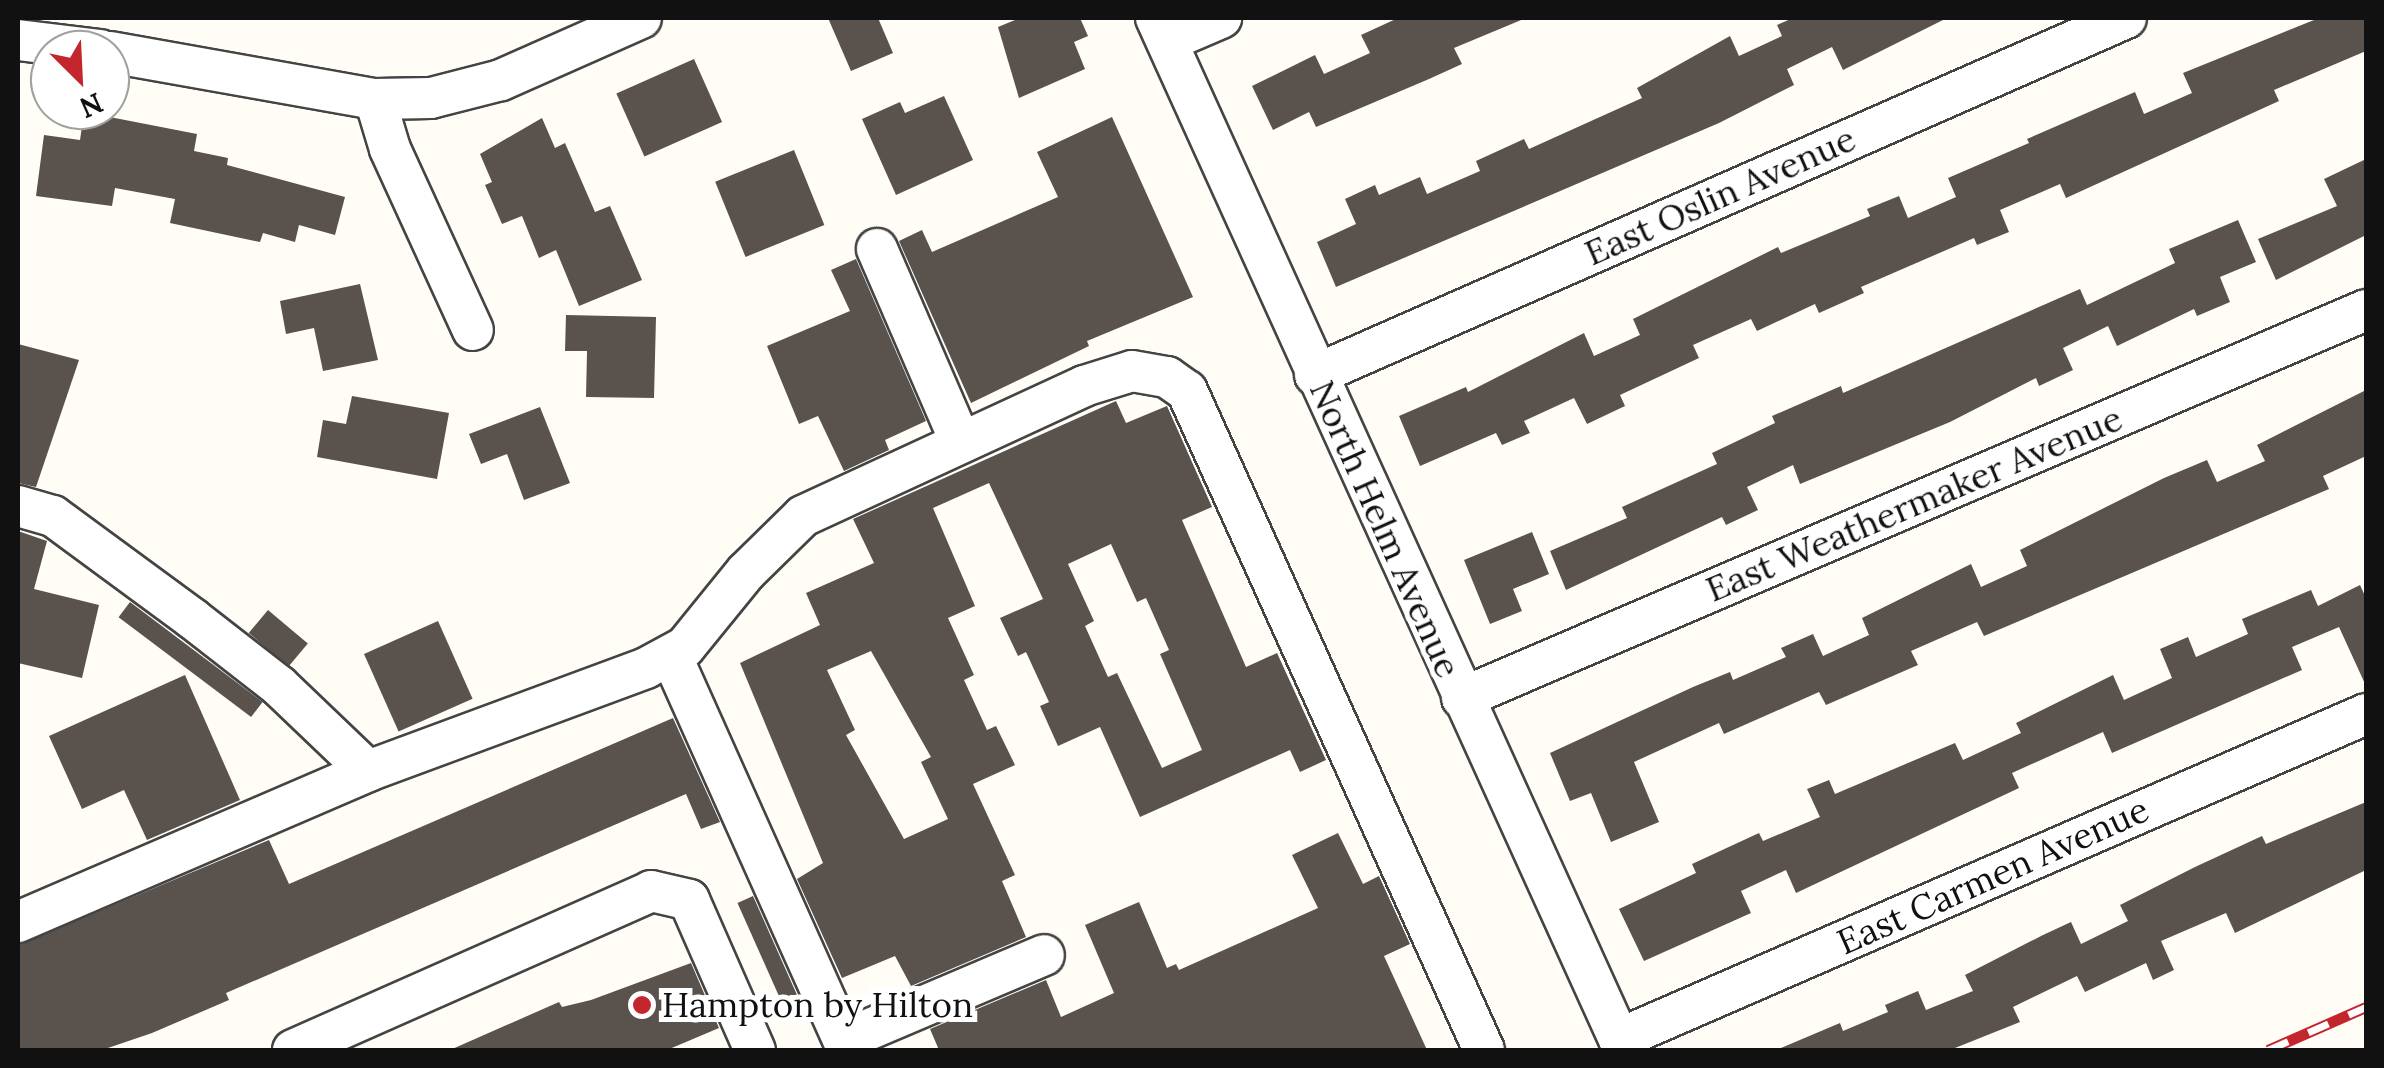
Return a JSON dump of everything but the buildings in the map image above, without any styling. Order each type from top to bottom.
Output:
[{"type":"street","points":[[130,56],[375,99],[431,98],[501,80],[640,18]]},
{"type":"street","points":[[1162,29],[1220,18]]},
{"type":"street","name":"East Oslin Avenue","points":[[1315,374],[2126,18]]},
{"type":"street","name":"North Helm Avenue","points":[[1162,29],[1619,1039]]},
{"type":"street","points":[[375,99],[390,148],[473,330]]},
{"type":"street","points":[[877,249],[961,443]]},
{"type":"street","name":"East Weathermaker Avenue","points":[[1462,698],[2366,310]]},
{"type":"street","points":[[18,922],[368,772],[670,655],[685,647],[746,572],[803,516],[1132,370],[1168,377],[1187,391],[1484,1050]]},
{"type":"street","points":[[18,506],[52,516],[193,618],[279,686],[368,772]]},
{"type":"street","points":[[670,655],[846,1046],[1044,955]]},
{"type":"street","name":"East Carmen Avenue","points":[[1619,1039],[2366,714]]},
{"type":"street","points":[[293,1050],[651,891],[689,900],[755,1050]]},
{"type":"railway","points":[[2268,1050],[2366,1007]]},
{"type":"place","name":"Hampton by Hilton","points":[[642,1005]]}]
